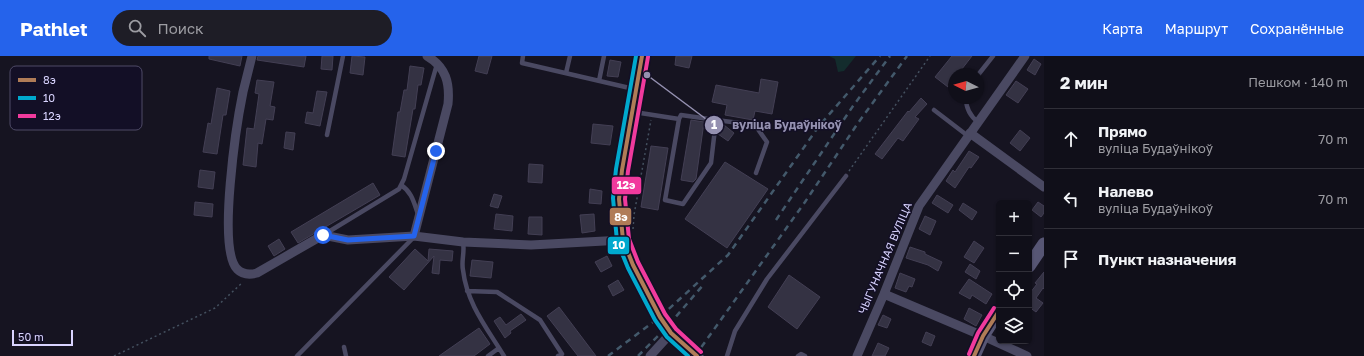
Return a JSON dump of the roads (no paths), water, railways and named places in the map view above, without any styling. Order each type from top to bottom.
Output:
[{"type":"street","points":[[252,56],[233,150],[228,241],[231,256],[236,268],[244,273],[250,275],[257,273],[323,235],[348,240],[414,236],[463,242],[531,246],[628,236]]},
{"type":"street","points":[[414,236],[448,104],[449,92],[448,81],[433,59],[427,56]]},
{"type":"street","points":[[642,56],[622,170],[619,199],[633,265],[660,317],[672,333],[697,356]]},
{"type":"street","name":"ЧЫГУНАЧНАЯ ВУЛІЦА","points":[[857,356],[884,294],[919,206],[1025,56]]},
{"type":"street","points":[[969,135],[1044,187]]},
{"type":"street","points":[[1032,262],[1044,244]]},
{"type":"street","points":[[884,294],[1027,356]]},
{"type":"street","points":[[974,356],[983,336],[996,316]]},
{"type":"street","points":[[650,356],[672,333]]},
{"type":"lane","points":[[327,135],[343,56]]},
{"type":"lane","points":[[523,56],[522,63],[636,89]]},
{"type":"lane","points":[[566,73],[570,56]]},
{"type":"lane","points":[[599,81],[604,56]]},
{"type":"lane","points":[[984,68],[993,56]]},
{"type":"lane","points":[[323,235],[399,189],[404,179],[437,64]]},
{"type":"lane","points":[[967,104],[971,117],[978,122]]},
{"type":"lane","points":[[934,110],[969,135]]},
{"type":"lane","points":[[632,111],[652,116],[679,119]]},
{"type":"lane","points":[[716,120],[712,163],[683,204],[665,200],[679,119],[681,115],[716,120],[755,126],[767,142],[756,173]]},
{"type":"lane","points":[[727,356],[735,330],[767,279],[846,176]]},
{"type":"lane","points":[[401,185],[407,189],[411,196],[419,218]]},
{"type":"lane","points":[[297,356],[414,236]]},
{"type":"lane","points":[[463,242],[464,251],[462,269],[467,290],[478,316],[504,356]]},
{"type":"lane","points":[[467,290],[497,292],[540,320],[562,354],[558,356]]},
{"type":"lane","points":[[344,348],[346,356]]},
{"type":"lane","points":[[488,356],[499,348]]},
{"type":"lane","points":[[798,356],[801,354],[805,356]]},
{"type":"railway","points":[[608,356],[660,317],[728,255],[819,126],[880,56]]},
{"type":"railway","points":[[776,220],[853,106],[890,56]]},
{"type":"railway","points":[[695,356],[805,202],[858,123],[907,56]]},
{"type":"railway","points":[[638,356],[667,327],[704,284]]},
{"type":"place","name":"вуліца Будаўнікоў","points":[[647,75]]}]
